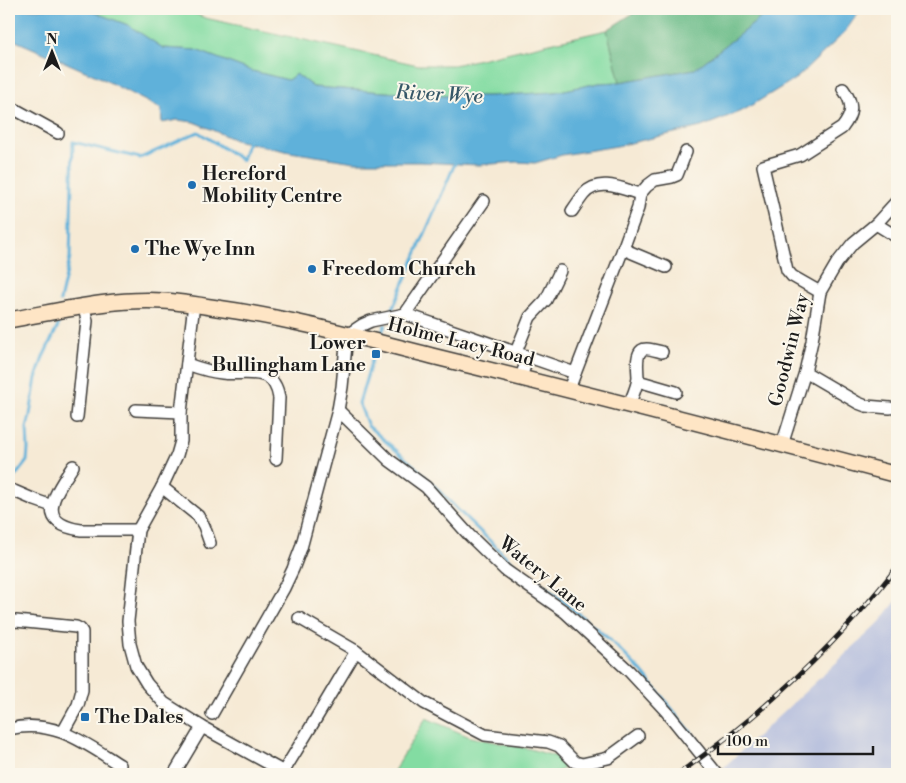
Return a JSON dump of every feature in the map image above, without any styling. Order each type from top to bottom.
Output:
[{"type":"street","points":[[820,292],[792,276],[787,270],[763,166],[800,155],[842,128],[850,114],[851,103],[844,89]]},
{"type":"street","points":[[9,106],[58,132]]},
{"type":"street","points":[[569,390],[623,250],[638,208],[640,194],[655,180],[677,175],[686,152]]},
{"type":"street","points":[[572,210],[591,188],[604,184],[640,194]]},
{"type":"street","points":[[405,314],[484,201]]},
{"type":"street","name":"Goodwin Way","points":[[782,445],[805,372],[820,292],[837,263],[848,250],[897,201]]},
{"type":"street","points":[[876,224],[897,237]]},
{"type":"street","points":[[623,250],[666,267]]},
{"type":"street","points":[[516,352],[530,317],[546,300],[560,271]]},
{"type":"street","name":"Holme Lacy Road","points":[[9,320],[84,306],[132,300],[164,301],[235,310],[282,319],[521,377],[897,475]]},
{"type":"street","points":[[194,304],[181,412],[181,440],[177,455],[162,487],[138,530],[128,621],[130,644],[136,666],[147,684],[164,703],[283,773],[356,651]]},
{"type":"street","points":[[77,417],[88,320],[84,306]]},
{"type":"street","points":[[212,714],[284,588],[301,548],[338,410],[347,335],[371,320],[405,314],[576,373]]},
{"type":"street","points":[[629,405],[638,381],[638,358],[641,351],[662,352]]},
{"type":"street","points":[[521,377],[528,356]]},
{"type":"street","points":[[187,364],[225,374],[247,372],[261,374],[275,384],[279,398],[276,459]]},
{"type":"street","points":[[805,372],[858,403],[866,406],[890,408]]},
{"type":"street","points":[[638,381],[676,392]]},
{"type":"street","points":[[136,410],[181,412]]},
{"type":"street","name":"Watery Lane","points":[[338,410],[389,460],[426,488],[469,535],[505,570],[565,612],[629,671],[666,711],[717,774]]},
{"type":"street","points":[[73,466],[52,502],[53,514],[60,524],[81,530],[138,530]]},
{"type":"street","points":[[162,487],[198,516],[210,543]]},
{"type":"street","points":[[9,490],[14,490],[52,506]]},
{"type":"street","points":[[299,618],[356,651],[424,703],[485,735],[548,742],[559,746],[575,762],[582,764],[608,758],[638,736]]},
{"type":"street","points":[[9,622],[25,621],[76,627],[82,632],[82,690],[78,704],[63,732]]},
{"type":"street","points":[[9,729],[19,726],[36,726],[63,732],[120,765]]},
{"type":"street","points":[[174,774],[202,727]]},
{"type":"shaded area","points":[[897,600],[897,774],[729,774],[724,767],[879,623]]},
{"type":"green space","points":[[85,9],[184,9],[205,18],[418,65],[454,65],[607,30],[620,82],[599,83],[555,92],[491,96],[441,96],[313,87],[296,74],[288,80],[252,71],[196,50],[163,48],[128,25]]},
{"type":"green space","points":[[640,9],[771,9],[695,69],[620,82],[607,30]]},
{"type":"green space","points":[[426,718],[470,737],[530,749],[568,760],[563,769],[552,774],[392,774]]},
{"type":"water","points":[[9,9],[85,9],[128,25],[163,48],[196,50],[252,71],[288,80],[296,74],[313,87],[441,96],[491,96],[555,92],[599,83],[620,82],[695,69],[771,9],[861,9],[844,33],[798,77],[744,110],[701,127],[617,146],[562,155],[535,163],[517,162],[479,165],[419,162],[355,162],[290,152],[235,140],[194,122],[177,120],[162,123],[161,109],[99,77],[9,38]]},
{"type":"waterway","points":[[60,301],[70,258],[73,142],[140,158],[198,132],[242,160],[248,141]]},
{"type":"waterway","points":[[393,308],[456,161]]},
{"type":"waterway","points":[[9,484],[27,461],[27,428],[36,378],[43,357],[58,326],[59,315]]},
{"type":"waterway","points":[[380,337],[385,325]]},
{"type":"waterway","points":[[374,353],[359,403],[368,426],[420,471],[521,571],[548,589],[609,639],[641,671],[699,742]]},
{"type":"railway","points":[[678,774],[738,728],[795,679],[848,625],[897,567]]},
{"type":"place","name":"Hereford Mobility Centre","points":[[192,185]]},
{"type":"place","name":"The Wye Inn","points":[[135,249]]},
{"type":"place","name":"Freedom Church","points":[[312,269]]},
{"type":"place","name":"Lower Bullingham Lane","points":[[376,354]]},
{"type":"place","name":"The Dales","points":[[85,717]]},
{"type":"water label","name":"River Wye","points":[[439,95]]}]
